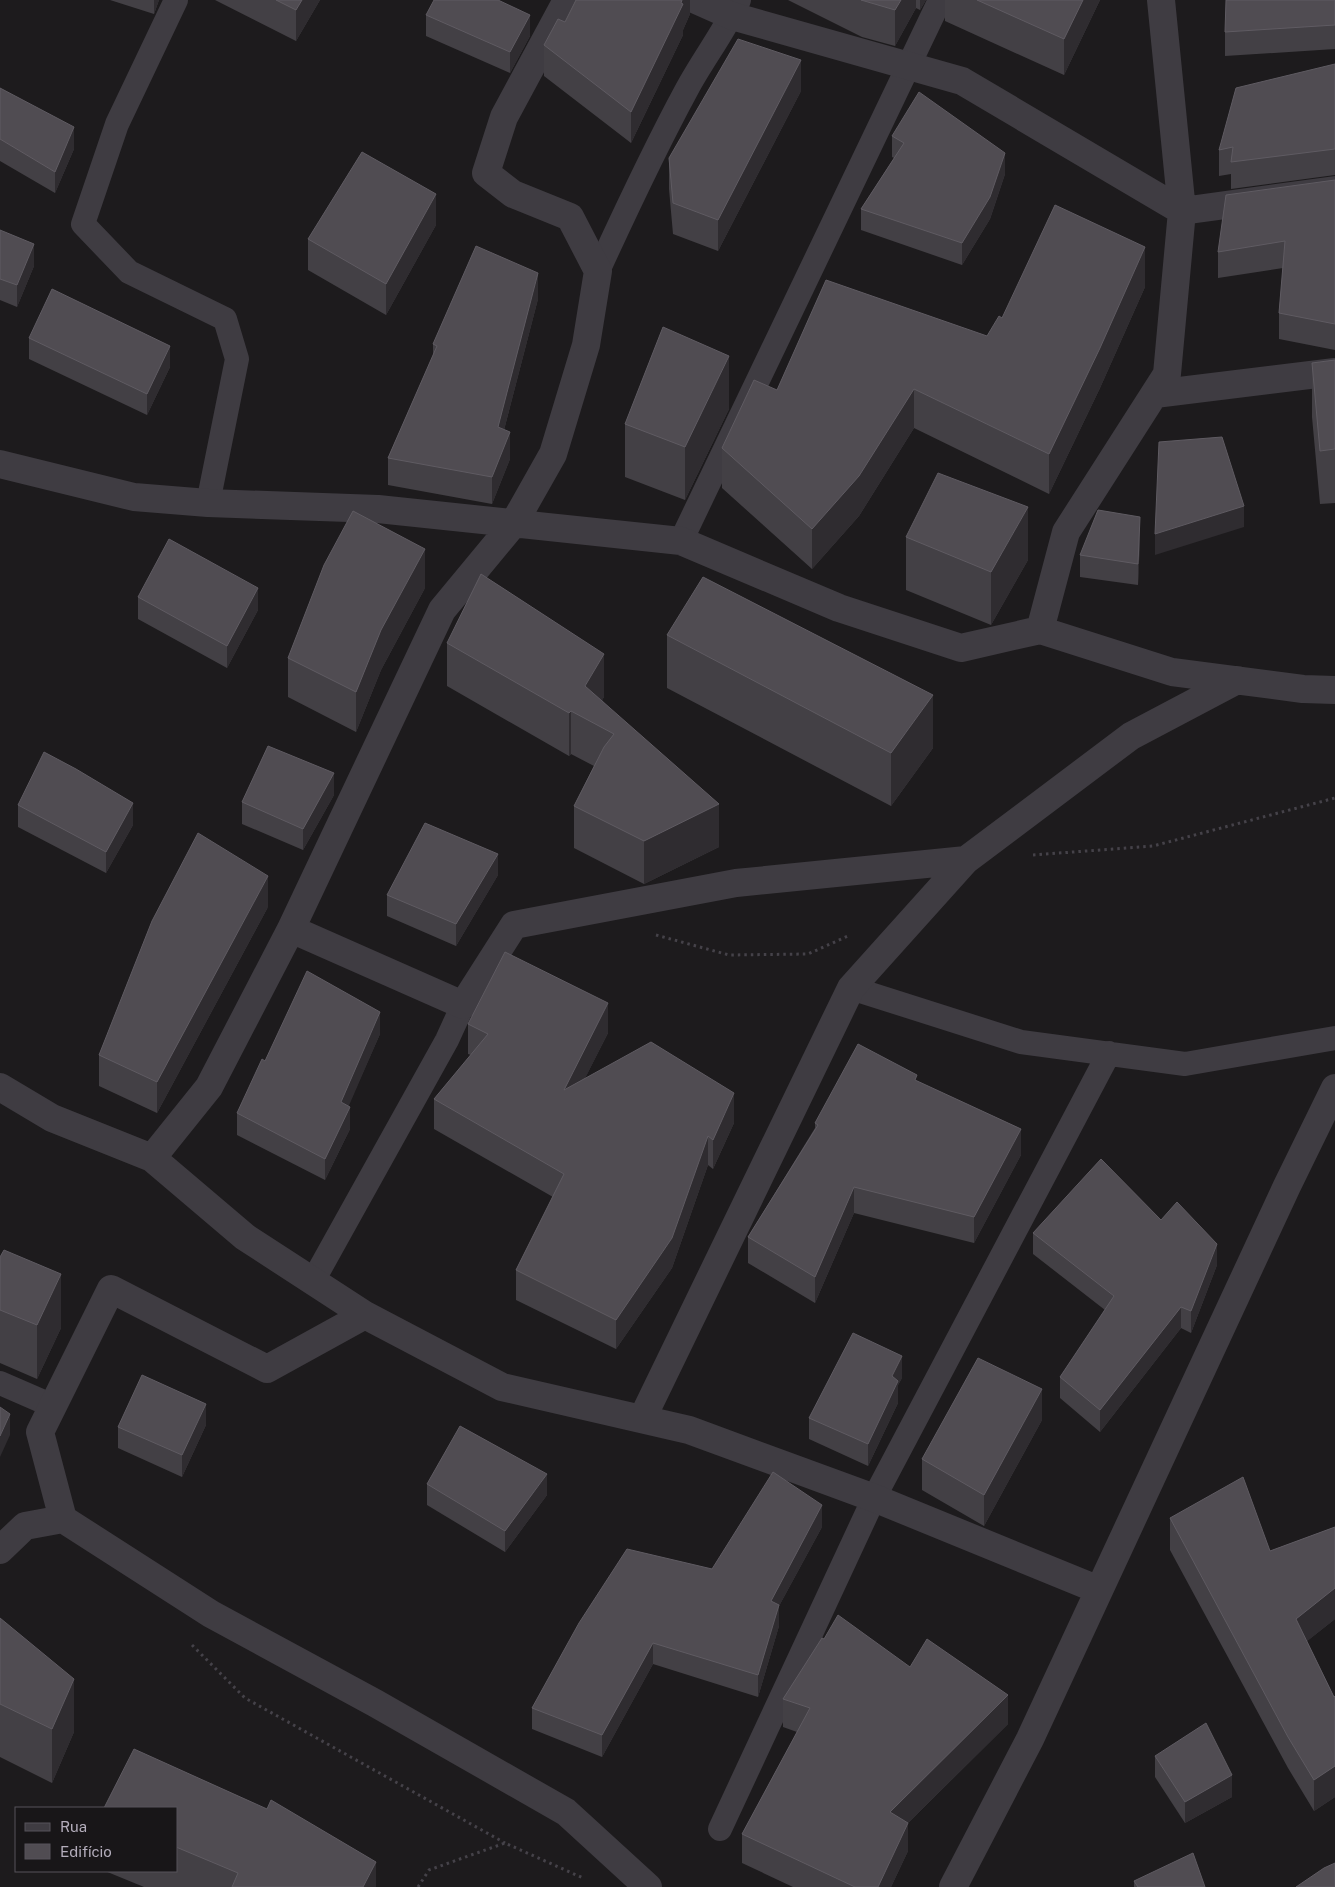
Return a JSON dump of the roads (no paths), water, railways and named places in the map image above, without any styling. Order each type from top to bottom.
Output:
[{"type":"street","points":[[152,1158],[209,1087],[291,929],[442,610],[514,523],[553,454],[586,345],[598,271],[570,217],[513,194],[486,173],[504,116],[567,0]]},
{"type":"street","points":[[696,0],[736,8],[909,66],[962,81],[1182,211],[1335,190]]},
{"type":"street","points":[[1040,630],[1066,532],[1167,374],[1182,211],[1161,0]]},
{"type":"street","points":[[1154,394],[1335,372]]},
{"type":"street","points":[[0,464],[134,497],[208,503],[378,508],[681,541],[839,608],[961,648],[1040,630],[1172,672],[1303,688],[1335,690]]},
{"type":"street","points":[[642,1419],[851,988],[966,860],[1131,736],[1237,680]]},
{"type":"street","points":[[291,929],[463,1005],[514,926],[736,884],[966,860]]},
{"type":"street","points":[[0,1087],[52,1118],[152,1158],[245,1237],[365,1315],[502,1387],[689,1430],[874,1498],[1100,1590]]},
{"type":"street","points":[[953,1887],[1030,1739],[1287,1186],[1335,1088]]},
{"type":"street","points":[[365,1315],[267,1369],[111,1289],[40,1432],[64,1519],[211,1614],[375,1703],[566,1812],[648,1887]]},
{"type":"street","points":[[0,1550],[25,1526],[64,1519]]},
{"type":"lane","points":[[176,0],[117,124],[83,224],[128,272],[225,319],[238,359],[208,503]]},
{"type":"lane","points":[[681,541],[940,0]]},
{"type":"lane","points":[[598,271],[687,88],[736,8]]},
{"type":"lane","points":[[851,988],[1022,1042],[1185,1064],[1335,1038]]},
{"type":"lane","points":[[313,1281],[446,1040],[463,1005]]},
{"type":"lane","points":[[720,1828],[874,1498],[1109,1053]]},
{"type":"lane","points":[[0,1384],[53,1406]]}]
